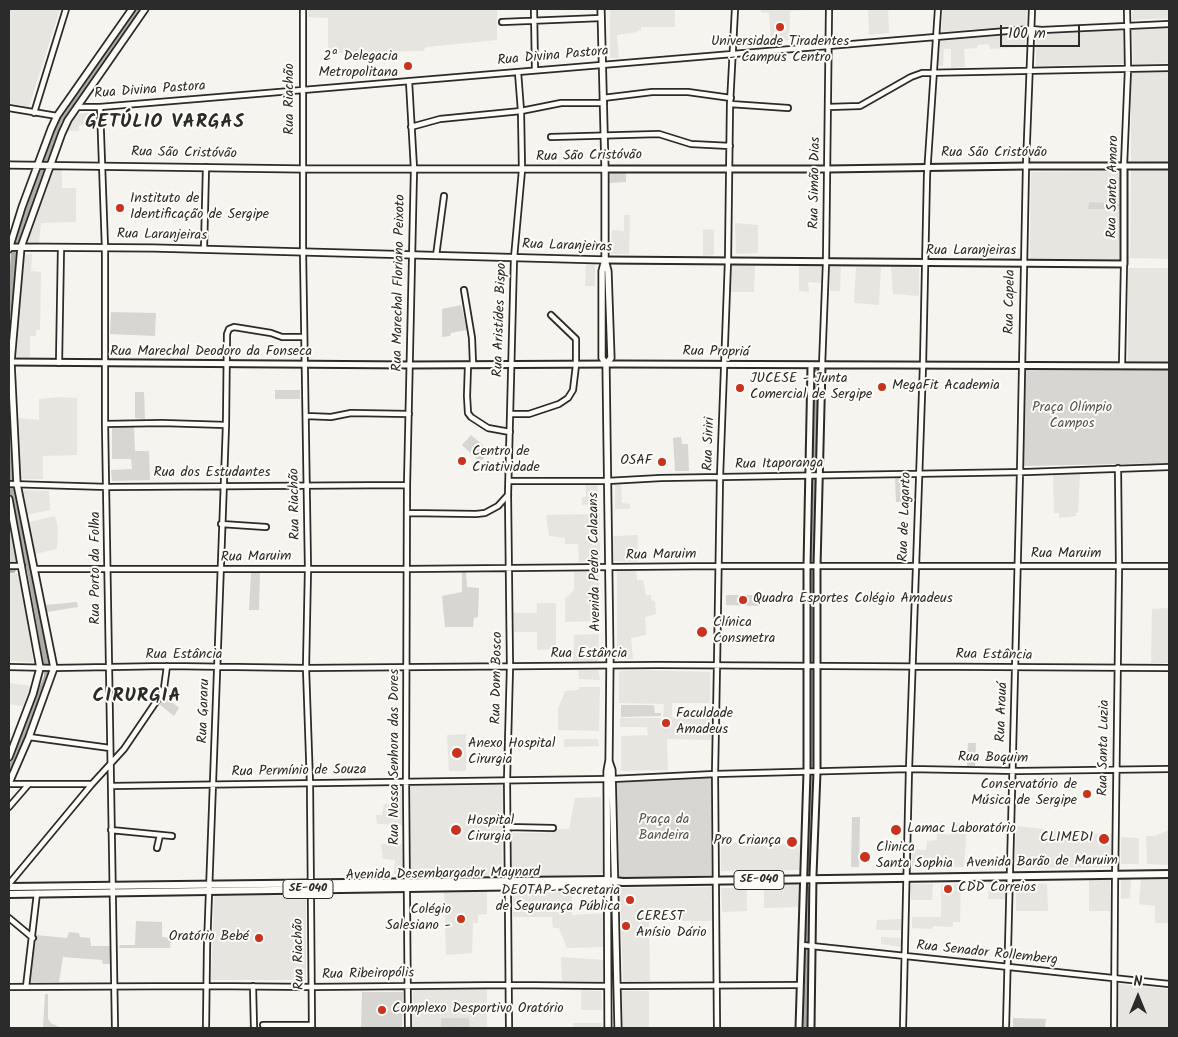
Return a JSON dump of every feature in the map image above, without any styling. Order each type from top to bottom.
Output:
[{"type":"main road","points":[[10,248],[37,166],[57,116],[132,9]]},
{"type":"main road","points":[[9,784],[29,737],[53,668],[17,484],[11,362],[20,247],[62,133],[77,107],[145,9]]},
{"type":"main road","name":"Avenida Pedro Calazans","points":[[601,9],[604,101],[605,260],[608,271],[611,358],[606,364],[609,760],[612,770],[610,779],[607,883],[608,1028]]},
{"type":"main road","name":"Rua São Cristóvão","points":[[9,165],[414,170],[605,169]]},
{"type":"main road","name":"Rua Laranjeiras","points":[[10,248],[204,249],[605,260]]},
{"type":"main road","points":[[9,503],[41,668],[9,756]]},
{"type":"main road","name":"Avenida Pedro Calazans","points":[[610,779],[615,882],[618,1028]]},
{"type":"main road","name":"Avenida Barão de Maruim","points":[[607,883],[803,877],[1169,874]]},
{"type":"main road","name":"Avenida Desembargador Maynard","points":[[9,886],[112,889],[607,883]]},
{"type":"main road","name":"Avenida Desembargador Maynard","points":[[9,894],[112,889]]},
{"type":"street","points":[[34,112],[66,9]]},
{"type":"street","name":"Rua Riachão","points":[[302,9],[303,252],[308,569],[306,668],[310,784],[312,1027]]},
{"type":"street","points":[[534,9],[535,70]]},
{"type":"street","name":"Rua Siriri","points":[[716,1028],[715,774],[720,477],[728,261],[730,98],[735,9]]},
{"type":"street","name":"Rua Simão Dias","points":[[822,366],[828,169],[829,9]]},
{"type":"street","name":"Rua de Lagarto","points":[[903,1028],[908,770],[923,365],[927,167],[938,9]]},
{"type":"street","name":"Rua Capela","points":[[1022,366],[1028,71],[1032,9]]},
{"type":"street","name":"Rua Santo Amaro","points":[[1122,366],[1128,9]]},
{"type":"street","points":[[502,22],[601,18]]},
{"type":"street","name":"Rua Divina Pastora","points":[[77,107],[100,107],[1031,28],[1042,30],[1169,24]]},
{"type":"street","points":[[828,108],[860,106],[916,74],[1169,68]]},
{"type":"street","name":"Rua Aristídes Bispo","points":[[510,568],[508,495],[510,365],[514,258],[522,170],[522,111],[518,72]]},
{"type":"street","name":"Rua Marechal Floriano Peixoto","points":[[407,485],[414,170],[409,81]]},
{"type":"street","points":[[411,127],[440,119],[522,111],[561,103],[604,101],[652,92],[688,92],[730,98]]},
{"type":"street","points":[[730,104],[788,108]]},
{"type":"street","name":"Rua Porto da Folha","points":[[100,107],[105,248],[110,764],[115,1028]]},
{"type":"street","points":[[9,108],[57,116]]},
{"type":"street","points":[[551,137],[658,134],[691,144],[730,146]]},
{"type":"street","name":"Rua São Cristóvão","points":[[605,169],[1169,166]]},
{"type":"street","points":[[204,249],[206,167]]},
{"type":"street","points":[[436,256],[444,196]]},
{"type":"street","points":[[59,363],[61,248]]},
{"type":"street","name":"Rua Laranjeiras","points":[[605,260],[924,264],[1124,264]]},
{"type":"street","points":[[464,290],[472,338],[468,413],[488,428],[510,432]]},
{"type":"street","points":[[510,414],[529,414],[559,404],[568,398],[573,390],[576,339],[551,315]]},
{"type":"street","name":"Rua Gararu","points":[[206,1028],[221,524],[226,425],[227,334],[229,329],[234,327],[282,337],[304,337]]},
{"type":"street","points":[[811,1028],[803,877],[812,772],[812,567],[815,475],[812,367],[823,358]]},
{"type":"street","name":"Rua Marechal Deodoro da Fonseca","points":[[11,362],[410,365]]},
{"type":"street","name":"Rua Propriá","points":[[410,365],[725,364],[812,367],[1022,366]]},
{"type":"street","points":[[799,1028],[800,984],[807,945],[814,877],[812,567],[815,475],[822,366]]},
{"type":"street","points":[[1022,366],[1169,366]]},
{"type":"street","name":"Rua Arauá","points":[[1006,1028],[1022,366]]},
{"type":"street","points":[[306,416],[331,417],[351,413],[410,414]]},
{"type":"street","points":[[106,424],[226,425]]},
{"type":"street","name":"Rua Santa Luzia","points":[[1114,1028],[1119,567],[1118,468]]},
{"type":"street","points":[[1020,472],[1169,468]]},
{"type":"street","name":"Rua Itaporanga","points":[[509,482],[1020,472]]},
{"type":"street","name":"Rua dos Estudantes","points":[[9,484],[108,486],[407,485]]},
{"type":"street","name":"Rua Nossa Senhora das Dores","points":[[407,485],[406,781],[408,1028]]},
{"type":"street","points":[[408,513],[485,513],[498,506],[508,495]]},
{"type":"street","points":[[221,524],[266,528]]},
{"type":"street","points":[[9,566],[22,566]]},
{"type":"street","name":"Rua Maruim","points":[[34,569],[1169,566]]},
{"type":"street","name":"Rua Dom Bosco","points":[[509,1028],[507,780],[510,568]]},
{"type":"street","name":"Rua Estância","points":[[9,666],[41,668],[167,666],[306,668],[717,666],[1169,668]]},
{"type":"street","points":[[9,886],[92,784],[124,749],[154,708],[164,688],[167,666]]},
{"type":"street","points":[[29,737],[110,748]]},
{"type":"street","name":"Rua Boquim","points":[[610,779],[715,774],[908,770],[1169,769]]},
{"type":"street","name":"Rua Permínio de Souza","points":[[111,786],[610,779]]},
{"type":"street","points":[[9,784],[92,784]]},
{"type":"street","points":[[9,807],[28,785]]},
{"type":"street","points":[[508,828],[553,828]]},
{"type":"street","points":[[111,830],[172,836]]},
{"type":"street","points":[[157,848],[160,835]]},
{"type":"street","points":[[26,987],[37,893]]},
{"type":"street","points":[[9,918],[33,938]]},
{"type":"street","name":"Rua Senador Rollemberg","points":[[807,945],[1169,984]]},
{"type":"street","points":[[618,986],[800,984]]},
{"type":"street","points":[[254,986],[254,1028]]},
{"type":"street","name":"Rua Ribeiropólis","points":[[9,987],[608,986]]},
{"type":"street","points":[[263,1025],[312,1027]]},
{"type":"shaded area","points":[[9,9],[60,9],[29,107],[9,103]]},
{"type":"shaded area","points":[[308,9],[497,9],[497,40],[426,47],[423,51],[328,53],[328,18],[308,17]]},
{"type":"shaded area","points":[[610,9],[675,9],[675,27],[641,27],[641,31],[637,30],[637,32],[617,35],[619,58],[610,58]]},
{"type":"shaded area","name":"Universidade Tiradentes - Campus Centro","points":[[761,9],[823,9],[790,11],[789,40],[771,42],[769,13],[761,12]]},
{"type":"shaded area","name":"Universidade Tiradentes - Campus Centro","points":[[868,9],[888,9],[889,33],[869,35]]},
{"type":"shaded area","points":[[943,9],[1027,9],[1026,25],[941,32]]},
{"type":"shaded area","points":[[1133,9],[1169,9],[1169,18],[1132,20]]},
{"type":"shaded area","points":[[1132,28],[1169,28],[1169,63],[1133,65]]},
{"type":"shaded area","points":[[1123,29],[1124,64],[1036,66],[1036,33]]},
{"type":"shaded area","points":[[1026,33],[1025,47],[990,49],[989,44],[978,45],[977,48],[964,49],[965,67],[951,68],[951,49],[944,49],[943,66],[938,66],[939,40]]},
{"type":"shaded area","points":[[1169,71],[1169,162],[1131,161],[1131,72]]},
{"type":"shaded area","points":[[97,112],[97,125],[79,125],[79,131],[65,131],[76,114]]},
{"type":"shaded area","points":[[52,170],[62,170],[62,188],[76,188],[76,222],[41,223],[39,243],[26,243],[50,172]]},
{"type":"shaded area","points":[[1131,170],[1169,170],[1169,259],[1130,258]]},
{"type":"shaded area","points":[[1120,171],[1119,260],[1030,260],[1031,172]]},
{"type":"shaded area","points":[[624,215],[630,215],[629,254],[611,254],[612,230],[624,231]]},
{"type":"shaded area","points":[[735,223],[758,225],[758,253],[736,254]]},
{"type":"shaded area","points":[[703,229],[714,230],[714,255],[703,256]]},
{"type":"shaded area","points":[[24,254],[32,254],[31,271],[41,272],[40,330],[36,330],[36,336],[30,336],[30,357],[14,357]]},
{"type":"shaded area","points":[[586,263],[595,263],[595,286],[585,286]]},
{"type":"shaded area","points":[[732,264],[755,265],[754,292],[731,292]]},
{"type":"shaded area","points":[[799,266],[822,266],[821,283],[808,282],[809,292],[799,291]]},
{"type":"shaded area","points":[[830,267],[841,267],[840,291],[830,291]]},
{"type":"shaded area","points":[[856,267],[881,267],[879,305],[854,303]]},
{"type":"shaded area","points":[[891,267],[919,268],[919,296],[893,294]]},
{"type":"shaded area","points":[[1128,268],[1169,268],[1169,361],[1128,361]]},
{"type":"shaded area","points":[[77,398],[77,455],[43,456],[43,479],[21,479],[18,418],[39,420],[39,399]]},
{"type":"shaded area","points":[[1080,474],[1078,513],[1076,513],[1076,516],[1059,518],[1059,513],[1054,513],[1053,475]]},
{"type":"shaded area","points":[[598,482],[597,504],[582,505],[582,497],[586,497],[585,483]]},
{"type":"shaded area","points":[[615,483],[621,483],[622,503],[630,504],[630,509],[615,509]]},
{"type":"shaded area","points":[[22,490],[49,491],[50,510],[26,515]]},
{"type":"shaded area","points":[[600,514],[600,562],[579,562],[578,544],[565,544],[565,538],[549,536],[546,515]]},
{"type":"shaded area","points":[[55,516],[58,528],[57,549],[35,554],[29,522]]},
{"type":"shaded area","points":[[638,535],[637,562],[613,561],[613,536]]},
{"type":"shaded area","points":[[636,570],[637,580],[643,580],[646,595],[651,595],[651,600],[655,601],[656,614],[645,617],[646,635],[631,638],[633,659],[617,659],[617,571]]},
{"type":"shaded area","points":[[574,572],[599,572],[599,621],[565,622],[565,599],[574,590]]},
{"type":"shaded area","points":[[9,573],[22,574],[33,662],[9,661]]},
{"type":"shaded area","points":[[537,603],[556,603],[556,649],[537,650],[537,632],[514,632],[513,613],[537,613]]},
{"type":"shaded area","points":[[1169,608],[1169,663],[1151,663],[1152,609]]},
{"type":"shaded area","points":[[599,634],[598,661],[573,661],[574,635]]},
{"type":"shaded area","points":[[578,670],[598,670],[600,680],[579,679]]},
{"type":"shaded area","name":"Faculdade Amadeus","points":[[619,671],[710,672],[710,703],[672,703],[672,718],[712,719],[711,740],[667,739],[668,770],[621,771],[621,736],[648,735],[647,727],[620,727],[620,718],[663,718],[664,704],[619,703]]},
{"type":"shaded area","points":[[9,683],[31,686],[23,706],[9,704]]},
{"type":"shaded area","points":[[579,687],[600,687],[599,731],[558,730],[558,709],[565,691],[579,690]]},
{"type":"shaded area","name":"Anexo Hospital Cirurgia","points":[[466,734],[466,771],[449,771],[447,735]]},
{"type":"shaded area","points":[[564,739],[598,739],[599,746],[564,747]]},
{"type":"shaded area","name":"Hospital Cirurgia","points":[[503,780],[502,876],[411,878],[408,783]]},
{"type":"shaded area","points":[[392,785],[402,785],[402,825],[377,824],[376,815],[382,815],[384,804],[393,803]]},
{"type":"shaded area","points":[[601,797],[603,874],[512,877],[511,833],[546,833],[547,829],[569,829],[575,798]]},
{"type":"shaded area","points":[[951,823],[967,824],[964,867],[912,866],[911,849],[926,850],[927,841],[937,840],[937,833],[951,835]]},
{"type":"shaded area","points":[[1016,826],[1062,831],[1063,833],[1112,834],[1111,867],[1015,868]]},
{"type":"shaded area","points":[[1169,830],[1169,865],[1147,864],[1146,836],[1155,836]]},
{"type":"shaded area","points":[[1121,837],[1139,838],[1139,864],[1121,864]]},
{"type":"shaded area","points":[[721,842],[801,845],[800,870],[721,871]]},
{"type":"shaded area","points":[[381,844],[402,844],[403,873],[394,874],[395,860],[383,859]]},
{"type":"shaded area","points":[[988,857],[1007,858],[1008,868],[988,867]]},
{"type":"shaded area","points":[[1121,879],[1131,879],[1130,898],[1121,899]]},
{"type":"shaded area","points":[[1141,879],[1168,879],[1169,923],[1155,923],[1155,906],[1139,904]]},
{"type":"shaded area","points":[[1089,880],[1110,880],[1110,911],[1089,911]]},
{"type":"shaded area","points":[[989,882],[1006,882],[1005,899],[988,899]]},
{"type":"shaded area","points":[[1016,882],[1047,884],[1048,911],[1016,911]]},
{"type":"shaded area","points":[[961,883],[960,922],[953,922],[953,927],[912,928],[912,917],[941,917],[941,885]]},
{"type":"shaded area","points":[[911,884],[933,884],[932,900],[911,900]]},
{"type":"shaded area","points":[[799,885],[799,907],[764,908],[764,886]]},
{"type":"shaded area","points":[[712,887],[712,921],[649,921],[650,981],[623,982],[620,888]]},
{"type":"shaded area","points":[[572,888],[572,915],[604,913],[605,947],[567,948],[559,928],[553,928],[552,917],[513,917],[512,890]]},
{"type":"shaded area","points":[[721,888],[747,888],[747,911],[722,912]]},
{"type":"shaded area","name":"Colégio Salesiano -","points":[[487,889],[487,914],[478,915],[478,923],[473,923],[472,953],[446,955],[444,890]]},
{"type":"shaded area","name":"Oratório Bebé","points":[[306,894],[306,980],[211,980],[214,896]]},
{"type":"shaded area","points":[[902,919],[901,930],[876,930],[877,920]]},
{"type":"shaded area","points":[[881,937],[901,938],[901,947],[881,944]]},
{"type":"shaded area","points":[[561,957],[605,960],[605,982],[562,981]]},
{"type":"shaded area","points":[[1119,984],[1169,989],[1169,1028],[1118,1028]]},
{"type":"shaded area","points":[[487,988],[487,1028],[412,1028],[413,990]]},
{"type":"shaded area","points":[[581,990],[601,991],[602,1010],[581,1010]]},
{"type":"shaded area","points":[[622,991],[649,991],[649,1028],[622,1028]]},
{"type":"shaded area","points":[[573,1023],[602,1023],[603,1028],[574,1028]]},
{"type":"green space","points":[[610,172],[626,172],[626,182],[609,183]]},
{"type":"green space","points":[[1089,202],[1120,204],[1120,209],[1088,209]]},
{"type":"green space","points":[[461,305],[467,330],[442,337],[442,309]]},
{"type":"green space","points":[[111,312],[156,313],[155,336],[110,334]]},
{"type":"green space","name":"Praça Olímpio Campos","points":[[1024,368],[1169,370],[1169,463],[1024,466]]},
{"type":"green space","points":[[275,390],[300,390],[300,399],[275,399]]},
{"type":"green space","points":[[135,392],[144,392],[145,419],[135,418]]},
{"type":"green space","points":[[134,427],[135,451],[149,451],[150,480],[112,481],[111,470],[132,469],[131,459],[112,459],[112,428]]},
{"type":"green space","points":[[471,435],[490,451],[480,462],[462,445]]},
{"type":"green space","points":[[681,437],[682,444],[688,444],[689,471],[675,471],[673,438]]},
{"type":"green space","points":[[895,478],[903,478],[903,502],[896,502]]},
{"type":"green space","points":[[9,522],[18,563],[9,562]]},
{"type":"green space","points":[[462,572],[466,572],[467,587],[479,588],[478,617],[474,618],[473,627],[445,627],[442,596],[462,592]]},
{"type":"green space","points":[[251,573],[260,573],[259,610],[249,610]]},
{"type":"green space","name":"Quadra Esportes Colégio Amadeus","points":[[726,595],[761,595],[761,606],[726,605]]},
{"type":"green space","points":[[77,602],[78,607],[47,612],[46,605]]},
{"type":"green space","points":[[164,695],[179,708],[174,716],[159,704]]},
{"type":"green space","points":[[621,705],[654,705],[655,713],[661,713],[661,716],[621,717]]},
{"type":"green space","points":[[968,743],[976,743],[975,766],[967,766]]},
{"type":"green space","name":"Praça da Bandeira","points":[[711,777],[712,875],[620,877],[618,875],[615,783]]},
{"type":"green space","points":[[852,817],[860,817],[859,867],[851,867]]},
{"type":"green space","points":[[136,921],[162,922],[162,937],[171,938],[170,948],[119,948],[120,945],[135,945]]},
{"type":"green space","points":[[69,932],[79,933],[80,937],[90,938],[91,946],[110,946],[110,964],[103,964],[102,960],[63,957],[59,982],[30,982],[36,935],[67,938]]},
{"type":"green space","name":"Complexo Desportivo Oratório","points":[[362,992],[403,992],[402,1028],[361,1028]]},
{"type":"green space","points":[[45,994],[48,994],[48,1019],[51,1023],[61,1028],[43,1028]]},
{"type":"green space","points":[[441,1018],[469,1018],[470,1028],[457,1028],[456,1025],[456,1028],[441,1028]]},
{"type":"green space","points":[[1013,1018],[1046,1019],[1045,1028],[1013,1028]]},
{"type":"waterway","points":[[9,314],[14,251],[59,121],[138,9]]},
{"type":"waterway","points":[[809,869],[816,370]]},
{"type":"waterway","points":[[9,406],[11,478],[14,504],[30,571],[47,676],[9,771]]},
{"type":"waterway","points":[[806,1028],[809,889]]},
{"type":"place","name":"Universidade Tiradentes - Campus Centro","points":[[780,27]]},
{"type":"place","name":"2ª Delegacia Metropolitana","points":[[408,66]]},
{"type":"place","name":"Instituto de Identificação de Sergipe","points":[[120,208]]},
{"type":"place","name":"MegaFit Academia","points":[[882,387]]},
{"type":"place","name":"JUCESE - Junta Comercial de Sergipe","points":[[740,388]]},
{"type":"place","name":"Centro de Criatividade","points":[[462,461]]},
{"type":"place","name":"OSAF","points":[[662,462]]},
{"type":"place","name":"Quadra Esportes Colégio Amadeus","points":[[743,600]]},
{"type":"place","name":"Clínica Consmetra","points":[[702,632]]},
{"type":"place","name":"Faculdade Amadeus","points":[[666,723]]},
{"type":"place","name":"Anexo Hospital Cirurgia","points":[[457,753]]},
{"type":"place","name":"Conservatório de Música de Sergipe","points":[[1087,794]]},
{"type":"place","name":"Hospital Cirurgia","points":[[456,830]]},
{"type":"place","name":"Lamac Laboratório","points":[[896,830]]},
{"type":"place","name":"CLIMEDI","points":[[1104,839]]},
{"type":"place","name":"Pro Criança","points":[[792,842]]},
{"type":"place","name":"Clinica Santa Sophia","points":[[865,857]]},
{"type":"place","name":"CDD Correios","points":[[948,889]]},
{"type":"place","name":"DEOTAP- Secretaria de Segurança Pública","points":[[630,900]]},
{"type":"place","name":"Colégio Salesiano -","points":[[461,919]]},
{"type":"place","name":"CEREST Anísio Dário","points":[[626,926]]},
{"type":"place","name":"Oratório Bebé","points":[[259,938]]},
{"type":"place","name":"Complexo Desportivo Oratório","points":[[382,1010]]},
{"type":"district","name":"GETÚLIO VARGAS","points":[[165,124]]},
{"type":"district","name":"CIRURGIA","points":[[137,698]]}]
